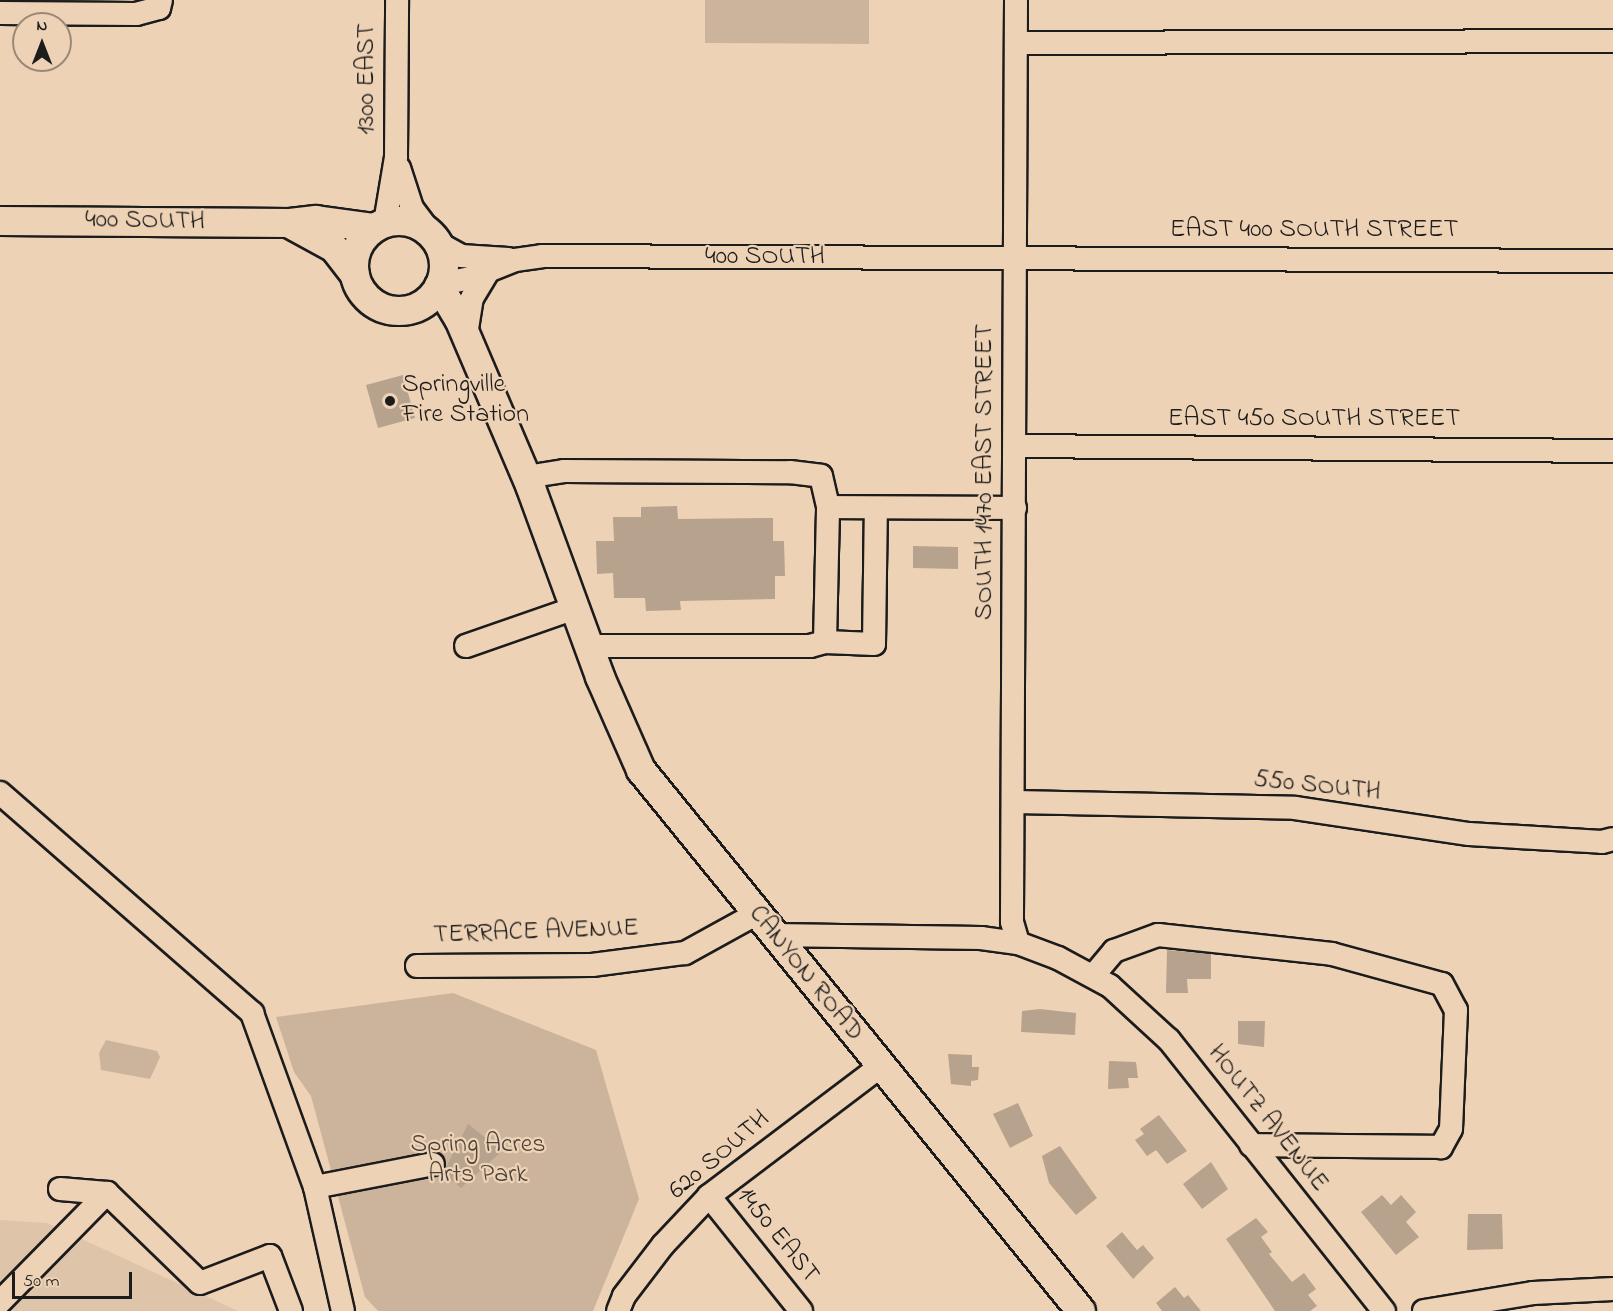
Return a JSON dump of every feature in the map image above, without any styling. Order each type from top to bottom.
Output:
[{"type":"main road","name":"400 SOUTH","points":[[0,221],[290,224],[316,220],[380,225]]},
{"type":"main road","points":[[413,223],[436,240],[443,256],[440,285],[423,304],[400,311],[376,305],[359,287],[355,275],[358,247],[380,225],[413,223]]},
{"type":"main road","name":"400 SOUTH","points":[[290,224],[334,248],[355,275]]},
{"type":"main road","name":"CANYON ROAD","points":[[440,285],[526,477],[588,646],[641,770],[765,925],[1082,1311]]},
{"type":"main road","name":"CANYON ROAD","points":[[400,311],[437,323],[467,341]]},
{"type":"street","points":[[0,13],[136,14],[159,8],[161,0]]},
{"type":"street","name":"1300 EAST","points":[[380,225],[396,158],[397,0]]},
{"type":"street","name":"SOUTH 1470 EAST STREET","points":[[1016,0],[1015,802],[1012,922],[1018,943]]},
{"type":"street","points":[[1017,43],[1613,41]]},
{"type":"street","name":"1300 EAST","points":[[396,158],[412,208],[436,240]]},
{"type":"street","name":"400 SOUTH","points":[[436,240],[461,256],[515,260]]},
{"type":"street","name":"400 SOUTH","points":[[440,285],[515,260],[542,256],[1015,258]]},
{"type":"street","name":"EAST 400 SOUTH STREET","points":[[1015,258],[1613,261]]},
{"type":"street","points":[[467,341],[472,298],[489,270]]},
{"type":"street","name":"EAST 450 SOUTH STREET","points":[[1015,446],[1613,451]]},
{"type":"street","points":[[526,477],[564,471],[790,472],[821,476],[828,507],[825,642]]},
{"type":"street","points":[[828,507],[1015,508]]},
{"type":"street","points":[[588,646],[810,646],[825,642],[874,644],[876,508]]},
{"type":"street","points":[[466,646],[575,608]]},
{"type":"street","points":[[0,793],[252,1012],[315,1187],[343,1311]]},
{"type":"street","name":"550 SOUTH","points":[[1015,802],[1295,808],[1469,834],[1602,842],[1613,839]]},
{"type":"street","name":"TERRACE AVENUE","points":[[417,966],[592,965],[685,953],[765,925],[981,938],[1018,943],[1093,976]]},
{"type":"street","points":[[1093,976],[1114,951],[1158,935],[1332,954],[1442,984],[1456,1010],[1451,1129],[1441,1147],[1251,1145]]},
{"type":"street","name":"HOUTZ AVENUE","points":[[1093,976],[1126,998],[1155,1025],[1384,1311]]},
{"type":"street","name":"620 SOUTH","points":[[618,1311],[624,1296],[663,1245],[709,1196],[881,1066]]},
{"type":"street","points":[[315,1187],[434,1164]]},
{"type":"street","points":[[60,1189],[107,1193],[200,1283],[270,1256],[291,1311]]},
{"type":"street","points":[[0,1302],[107,1193]]},
{"type":"street","name":"1450 EAST","points":[[709,1196],[801,1311]]},
{"type":"street","points":[[335,1272],[360,1311]]},
{"type":"street","points":[[1424,1311],[1533,1293],[1613,1289]]},
{"type":"shaded area","points":[[0,1220],[47,1223],[238,1311],[0,1311]]},
{"type":"green space","points":[[705,0],[869,0],[869,44],[705,43]]},
{"type":"green space","name":"Spring Acres Arts Park","points":[[453,993],[596,1050],[639,1199],[593,1311],[378,1311],[365,1297],[311,1096],[294,1072],[276,1017]]},
{"type":"green space","points":[[106,1040],[157,1051],[160,1057],[150,1079],[101,1070],[99,1053]]},
{"type":"building","name":"Springville Fire Station","points":[[403,375],[415,418],[378,428],[366,385]]},
{"type":"building","points":[[677,506],[678,519],[773,518],[773,541],[784,541],[785,576],[775,576],[775,599],[680,601],[681,610],[646,611],[645,598],[614,598],[613,573],[597,574],[596,541],[614,541],[613,517],[641,517],[641,507]]},
{"type":"building","points":[[913,546],[958,547],[958,569],[913,568]]},
{"type":"building","points":[[1167,950],[1211,954],[1211,979],[1187,979],[1188,993],[1166,993]]},
{"type":"building","points":[[1040,1009],[1076,1013],[1075,1035],[1021,1032],[1022,1011]]},
{"type":"building","points":[[1238,1021],[1265,1021],[1264,1047],[1238,1044]]},
{"type":"building","points":[[948,1054],[972,1055],[972,1067],[979,1067],[978,1080],[971,1081],[971,1086],[951,1084]]},
{"type":"building","points":[[1109,1061],[1136,1062],[1138,1078],[1128,1078],[1129,1088],[1108,1089]]},
{"type":"building","points":[[1018,1103],[1033,1136],[1010,1148],[993,1114]]},
{"type":"building","points":[[1159,1115],[1187,1151],[1167,1164],[1156,1150],[1147,1156],[1135,1140],[1144,1134],[1140,1129]]},
{"type":"building","points":[[468,1124],[502,1151],[461,1188],[443,1173]]},
{"type":"building","points":[[1060,1146],[1097,1198],[1076,1215],[1049,1183],[1042,1156]]},
{"type":"building","points":[[1211,1162],[1228,1189],[1202,1209],[1183,1184]]},
{"type":"building","points":[[1382,1195],[1391,1205],[1401,1195],[1416,1212],[1406,1222],[1419,1237],[1396,1255],[1361,1212]]},
{"type":"building","points":[[1468,1214],[1502,1214],[1503,1249],[1467,1250]]},
{"type":"building","points":[[1256,1218],[1268,1232],[1261,1237],[1272,1252],[1269,1254],[1292,1282],[1304,1273],[1316,1289],[1308,1295],[1317,1306],[1310,1311],[1275,1311],[1226,1239]]},
{"type":"building","points":[[1122,1232],[1137,1250],[1143,1245],[1154,1258],[1133,1279],[1106,1246]]},
{"type":"building","points":[[1175,1287],[1184,1298],[1188,1295],[1201,1311],[1162,1311],[1156,1303]]},
{"type":"place","name":"Springville Fire Station","points":[[390,401]]}]
